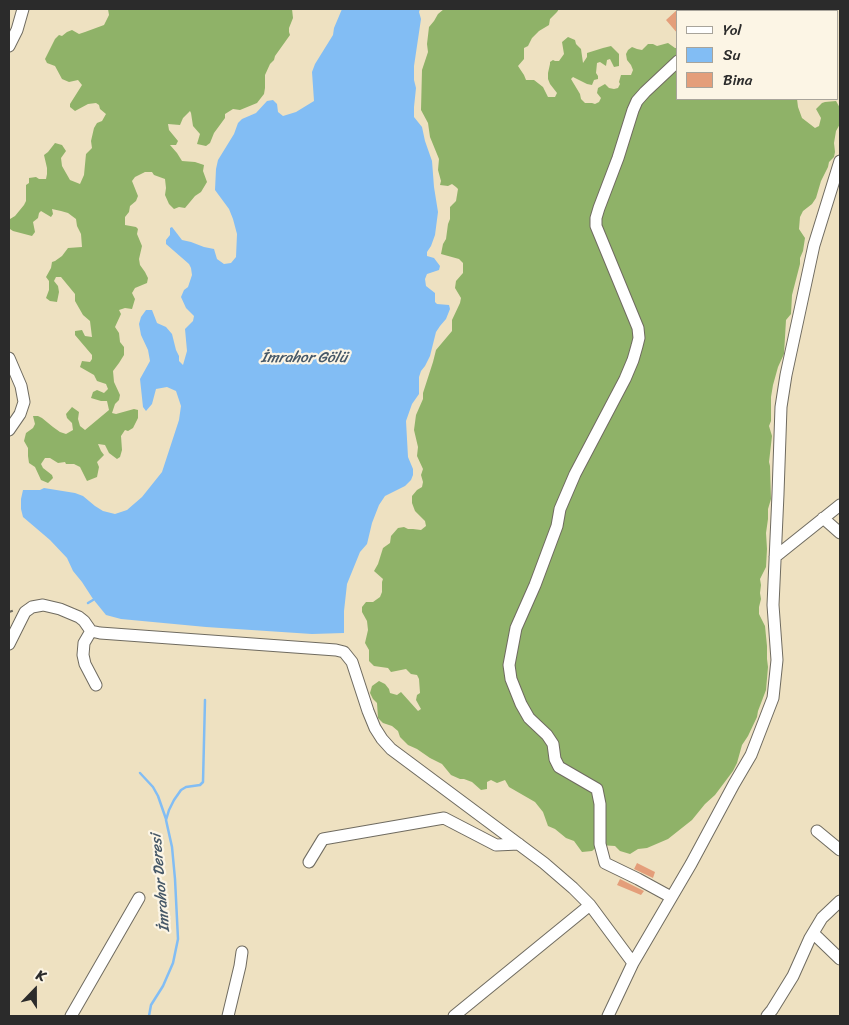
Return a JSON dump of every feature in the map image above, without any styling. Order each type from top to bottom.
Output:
[{"type":"street","points":[[9,46],[24,9]]},
{"type":"street","points":[[672,897],[605,863],[600,844],[600,804],[597,789],[559,767],[553,744],[547,734],[529,718],[520,704],[511,679],[509,665],[516,628],[554,534],[560,509],[575,474],[625,379],[638,346],[638,328],[596,226],[596,218],[635,106],[645,92],[676,63]]},
{"type":"street","points":[[608,1016],[633,963],[691,864],[751,755],[772,698],[776,660],[773,605],[780,417],[783,394],[814,245],[840,161]]},
{"type":"street","points":[[9,358],[21,386],[24,402],[20,414],[9,430]]},
{"type":"street","points":[[775,557],[840,505]]},
{"type":"street","points":[[823,518],[840,533]]},
{"type":"street","points":[[9,644],[25,612],[32,607],[43,605],[60,609],[79,617],[90,631],[110,635],[344,652],[352,662],[375,728],[391,749],[559,875],[590,905],[633,963]]},
{"type":"street","points":[[90,631],[84,643],[83,655],[87,668],[96,684]]},
{"type":"street","points":[[309,862],[323,839],[444,818],[496,845],[519,844]]},
{"type":"street","points":[[817,831],[840,850]]},
{"type":"street","points":[[71,1016],[139,898]]},
{"type":"street","points":[[766,1016],[772,1010],[793,976],[812,933],[822,918],[840,901]]},
{"type":"street","points":[[454,1016],[590,905]]},
{"type":"street","points":[[812,933],[840,959]]},
{"type":"street","points":[[228,1016],[242,952]]},
{"type":"green space","points":[[108,9],[292,9],[293,18],[289,28],[290,35],[270,64],[265,75],[264,94],[257,103],[240,110],[233,109],[225,114],[225,118],[214,133],[210,143],[206,146],[197,144],[200,134],[193,126],[190,111],[183,118],[180,125],[168,124],[169,130],[178,141],[176,145],[170,145],[182,161],[204,165],[203,171],[207,182],[201,192],[185,208],[179,207],[174,209],[169,204],[165,195],[165,179],[154,175],[152,172],[145,172],[135,177],[132,181],[138,196],[136,201],[130,206],[129,212],[125,217],[125,225],[138,229],[137,234],[142,246],[139,259],[140,265],[148,278],[147,283],[135,288],[132,293],[135,299],[132,309],[125,308],[119,310],[121,314],[115,327],[119,333],[120,342],[124,347],[124,355],[113,371],[114,382],[120,395],[112,413],[116,414],[134,409],[138,410],[138,418],[133,428],[128,431],[125,430],[121,436],[122,450],[120,457],[117,459],[109,453],[105,445],[98,444],[104,455],[97,462],[99,467],[97,477],[87,481],[80,467],[74,464],[66,464],[65,462],[58,463],[50,458],[45,458],[41,464],[53,478],[48,483],[41,480],[35,467],[29,463],[28,448],[24,441],[26,433],[35,424],[33,416],[42,418],[60,432],[66,434],[73,430],[72,423],[66,414],[72,407],[79,412],[80,426],[85,430],[109,410],[107,401],[91,398],[93,392],[97,390],[104,393],[108,389],[106,384],[97,381],[94,375],[80,367],[82,361],[90,362],[92,355],[75,335],[75,331],[82,330],[85,336],[92,337],[90,321],[83,315],[75,301],[75,294],[61,277],[56,277],[54,281],[58,286],[59,292],[57,302],[46,298],[49,290],[49,281],[46,277],[52,262],[62,256],[68,248],[82,247],[81,234],[76,219],[68,213],[61,211],[52,209],[53,214],[51,217],[41,211],[38,218],[33,222],[35,232],[32,236],[13,231],[10,229],[9,221],[26,201],[26,185],[29,183],[29,178],[46,179],[47,168],[44,155],[55,143],[62,145],[66,151],[61,158],[62,166],[70,180],[80,184],[84,175],[86,154],[92,148],[91,141],[94,128],[97,123],[102,121],[106,114],[96,103],[88,104],[75,111],[70,107],[82,85],[78,80],[69,82],[62,79],[55,66],[47,63],[45,59],[59,35],[62,36],[72,30],[79,34],[104,25],[109,15]]},
{"type":"green space","points":[[444,9],[559,9],[550,19],[549,25],[539,31],[532,38],[528,46],[524,48],[524,59],[518,66],[526,80],[534,80],[543,87],[548,97],[555,97],[557,93],[548,79],[550,62],[553,60],[559,61],[564,54],[562,42],[568,37],[575,40],[581,49],[583,63],[587,53],[611,46],[619,54],[619,66],[614,67],[610,59],[607,60],[606,66],[600,62],[597,63],[596,73],[598,79],[594,80],[592,85],[573,77],[571,79],[585,103],[595,104],[599,102],[601,98],[597,93],[598,88],[605,84],[609,88],[618,88],[621,75],[631,75],[633,70],[626,54],[632,47],[642,50],[648,44],[657,46],[668,43],[676,48],[676,100],[797,100],[802,118],[815,128],[819,126],[821,118],[816,109],[822,103],[836,101],[840,108],[840,124],[836,131],[834,157],[829,162],[816,198],[803,211],[800,217],[799,229],[805,238],[803,251],[792,295],[791,314],[786,320],[784,354],[778,367],[771,397],[771,421],[769,426],[772,436],[769,462],[771,499],[768,509],[766,533],[766,567],[760,579],[761,599],[759,607],[759,614],[765,626],[767,646],[766,690],[757,717],[742,745],[737,763],[715,795],[692,820],[668,839],[647,848],[638,849],[630,854],[620,851],[615,846],[599,845],[592,851],[582,852],[574,841],[548,826],[543,812],[535,802],[509,787],[505,780],[497,783],[491,780],[487,782],[487,789],[481,790],[472,782],[451,775],[442,764],[408,745],[400,737],[398,731],[378,718],[377,703],[370,693],[372,686],[379,681],[385,684],[390,693],[397,695],[401,692],[418,711],[421,709],[416,700],[417,695],[420,693],[417,675],[411,674],[406,669],[391,672],[388,668],[374,666],[369,661],[369,650],[365,643],[368,630],[367,621],[362,612],[362,607],[366,602],[373,602],[380,597],[383,579],[374,571],[383,548],[390,543],[391,536],[398,528],[404,527],[421,530],[426,526],[425,521],[415,511],[412,503],[412,496],[422,487],[423,482],[421,475],[423,469],[417,456],[418,447],[414,430],[416,415],[423,399],[423,393],[436,350],[452,331],[452,320],[461,298],[455,288],[456,281],[463,273],[463,263],[459,259],[441,254],[450,219],[450,207],[456,201],[458,189],[452,184],[448,186],[440,185],[439,159],[430,137],[428,123],[421,110],[422,70],[428,52],[429,27]]},
{"type":"water","name":"İmrahor Gölü","points":[[342,9],[420,9],[421,19],[414,66],[416,88],[414,117],[422,127],[432,161],[438,212],[435,235],[427,256],[434,258],[440,266],[439,270],[427,274],[425,279],[426,286],[435,293],[435,302],[437,304],[449,305],[450,309],[446,319],[436,332],[430,356],[419,377],[419,394],[412,404],[406,421],[408,457],[413,469],[413,475],[405,486],[385,496],[379,505],[367,544],[360,552],[347,584],[344,633],[312,634],[206,627],[121,619],[106,615],[73,571],[67,558],[50,540],[23,517],[21,499],[23,490],[40,490],[44,488],[75,493],[83,496],[103,511],[115,514],[127,510],[142,497],[162,472],[179,420],[181,406],[176,391],[167,387],[156,389],[152,404],[146,411],[143,407],[140,379],[150,361],[139,324],[146,310],[152,310],[157,323],[166,327],[172,334],[179,361],[183,365],[187,351],[185,329],[193,321],[194,316],[186,308],[181,297],[184,290],[188,287],[192,275],[189,264],[166,244],[166,240],[170,235],[170,228],[172,227],[182,240],[214,249],[217,259],[224,264],[231,263],[236,257],[237,234],[233,219],[229,209],[215,190],[218,160],[234,134],[238,123],[242,119],[256,113],[267,101],[273,100],[277,104],[278,112],[283,116],[296,112],[314,101],[312,72],[333,35]]},
{"type":"building","points":[[676,11],[676,32],[666,20]]},
{"type":"building","points":[[637,863],[655,872],[653,878],[634,869]]},
{"type":"building","points":[[620,879],[644,891],[641,895],[617,885]]},
{"type":"waterway","points":[[88,603],[93,600]]},
{"type":"waterway","name":"İmrahor Deresi","points":[[149,1016],[151,1005],[163,986],[173,963],[178,939],[172,847],[166,820],[169,810],[181,790],[186,787],[200,785],[203,782],[205,700]]},
{"type":"waterway","points":[[140,773],[153,787],[166,819]]}]
